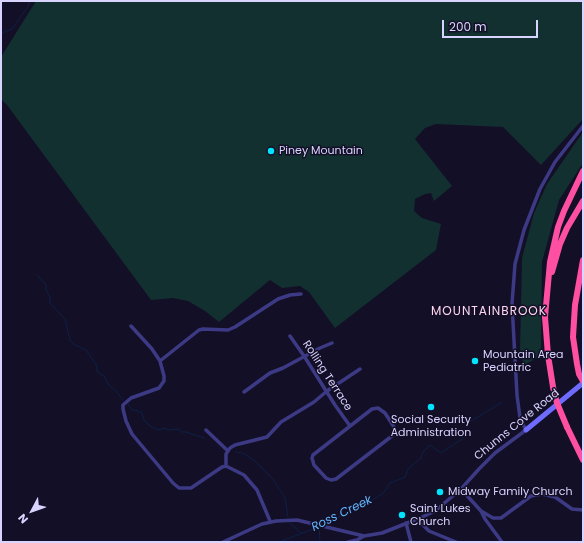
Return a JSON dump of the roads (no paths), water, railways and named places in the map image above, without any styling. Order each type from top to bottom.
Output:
[{"type":"highway","points":[[583,171],[558,227],[550,262],[545,317],[548,354],[553,387],[567,427],[583,460]]},
{"type":"highway","points":[[546,301],[549,295],[552,273],[560,244],[570,221],[583,201]]},
{"type":"highway","points":[[583,260],[575,305],[573,332],[577,364],[579,374],[583,382]]},
{"type":"street","points":[[526,430],[519,414],[517,395],[512,304],[515,264],[524,230],[540,189],[555,162],[583,126]]},
{"type":"street","points":[[160,361],[199,330],[228,330],[278,299],[290,295],[301,294]]},
{"type":"street","points":[[131,326],[152,349],[160,361],[164,376],[162,384],[155,390],[131,398],[123,405],[126,421],[132,434],[173,483],[179,488],[191,488],[222,467],[226,466],[244,474],[257,490],[270,521]]},
{"type":"street","name":"Rolling Terrace","points":[[290,336],[327,391],[334,405],[350,426]]},
{"type":"street","points":[[244,392],[262,378],[332,343]]},
{"type":"street","points":[[226,466],[228,451],[235,445],[267,437],[281,422],[314,402],[327,391],[360,369]]},
{"type":"street","name":"Chunns Cove Road","points":[[223,542],[270,521],[297,520],[364,536],[382,533],[420,518],[435,511],[461,490],[479,469],[495,454],[583,382]]},
{"type":"street","points":[[378,408],[382,410],[391,420],[395,431],[389,439],[336,479],[332,480],[326,478],[314,465],[312,458],[313,455],[350,426],[372,409],[378,408]]},
{"type":"street","points":[[206,430],[228,451]]},
{"type":"street","points":[[461,490],[481,511],[493,518],[501,518],[530,496],[542,494],[555,497],[572,509],[583,510]]},
{"type":"street","points":[[481,511],[502,542]]},
{"type":"street","points":[[420,518],[426,529],[456,542]]},
{"type":"street","points":[[406,523],[411,542]]},
{"type":"street","points":[[348,542],[357,540],[364,536]]},
{"type":"waterway","points":[[1,33],[12,29],[27,8],[30,1]]},
{"type":"waterway","points":[[37,275],[46,285],[46,290],[50,297],[50,303],[65,319],[70,340],[73,344],[86,350],[97,366],[97,371],[104,376],[108,384],[123,400]]},
{"type":"waterway","name":"Ross Creek","points":[[322,525],[362,506],[379,496],[384,492],[390,483],[405,477],[408,469],[421,458],[423,452],[430,445],[441,453],[468,435],[468,423],[502,402]]},
{"type":"waterway","points":[[128,404],[132,410],[142,413],[144,420],[150,426],[158,430],[164,428],[168,430],[178,429],[182,432],[204,438]]},
{"type":"waterway","points":[[236,452],[243,453],[255,461],[273,479],[285,498],[288,517]]},
{"type":"waterway","points":[[290,523],[301,533]]},
{"type":"waterway","name":"Ross Creek","points":[[279,542],[318,527]]},
{"type":"waterway","points":[[319,527],[320,542]]},
{"type":"place","name":"Piney Mountain","points":[[271,151]]},
{"type":"place","name":"Mountain Area Pediatric","points":[[475,361]]},
{"type":"place","name":"Social Security Administration","points":[[431,407]]},
{"type":"place","name":"Midway Family Church","points":[[440,492]]},
{"type":"place","name":"Saint Lukes Church","points":[[402,515]]},
{"type":"district","name":"MOUNTAINBROOK","points":[[489,312]]}]
